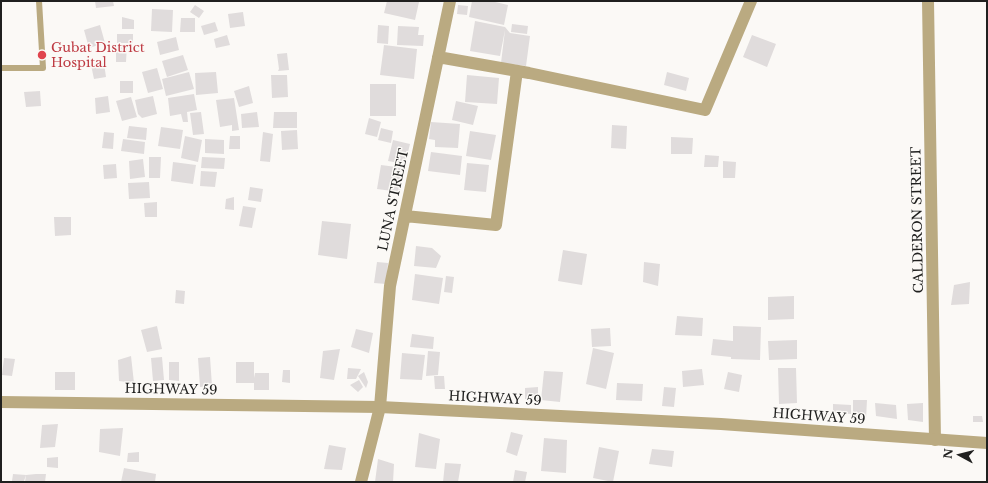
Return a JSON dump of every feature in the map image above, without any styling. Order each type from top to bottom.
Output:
[{"type":"street","name":"LUNA STREET","points":[[362,482],[380,407],[390,286],[450,1]]},
{"type":"street","points":[[438,57],[517,71],[705,110],[751,1]]},
{"type":"street","name":"CALDERON STREET","points":[[928,1],[935,440]]},
{"type":"street","points":[[405,216],[496,225],[517,71]]},
{"type":"street","name":"HIGHWAY 59","points":[[1,402],[380,407],[721,424],[987,443]]},
{"type":"lane","points":[[1,68],[43,68],[39,1]]},
{"type":"building","points":[[95,1],[113,1],[114,6],[96,8]]},
{"type":"building","points":[[387,1],[419,2],[415,20],[384,13]]},
{"type":"building","points":[[472,1],[491,1],[508,5],[504,25],[469,17]]},
{"type":"building","points":[[195,5],[204,11],[199,18],[190,12]]},
{"type":"building","points":[[458,5],[468,6],[467,15],[457,14]]},
{"type":"building","points":[[152,9],[173,10],[172,32],[151,31]]},
{"type":"building","points":[[243,12],[245,26],[230,28],[228,14]]},
{"type":"building","points":[[122,17],[134,20],[134,29],[122,29]]},
{"type":"building","points":[[181,18],[195,18],[195,32],[180,32]]},
{"type":"building","points":[[475,21],[505,27],[510,33],[530,36],[526,66],[501,63],[505,30],[500,56],[470,51]]},
{"type":"building","points":[[215,22],[218,31],[204,35],[201,26]]},
{"type":"building","points":[[512,24],[528,26],[527,34],[511,32]]},
{"type":"building","points":[[100,25],[105,43],[89,48],[84,30]]},
{"type":"building","points":[[378,25],[389,26],[388,44],[377,43]]},
{"type":"building","points":[[398,26],[419,27],[418,35],[424,35],[423,46],[397,45]]},
{"type":"building","points":[[117,34],[133,34],[133,43],[117,43]]},
{"type":"building","points":[[227,35],[230,45],[216,48],[214,39]]},
{"type":"building","points":[[752,35],[776,44],[767,67],[743,57]]},
{"type":"building","points":[[176,37],[179,50],[160,55],[157,42]]},
{"type":"building","points":[[116,45],[127,45],[126,62],[116,62]]},
{"type":"building","points":[[384,45],[417,49],[414,79],[380,75]]},
{"type":"building","points":[[287,53],[289,70],[278,71],[277,54]]},
{"type":"building","points":[[183,55],[188,70],[167,77],[162,61]]},
{"type":"building","points":[[104,63],[106,77],[94,79],[91,65]]},
{"type":"building","points":[[157,68],[163,89],[148,93],[142,72]]},
{"type":"building","points":[[189,72],[194,89],[166,96],[162,79]]},
{"type":"building","points":[[216,72],[218,93],[196,95],[195,73]]},
{"type":"building","points":[[667,72],[689,78],[686,91],[664,85]]},
{"type":"building","points":[[271,75],[287,75],[288,97],[272,98]]},
{"type":"building","points":[[467,75],[499,78],[497,104],[465,102]]},
{"type":"building","points":[[120,81],[133,81],[133,93],[120,93]]},
{"type":"building","points":[[370,84],[396,84],[396,116],[370,116]]},
{"type":"building","points":[[249,86],[253,103],[239,107],[234,91]]},
{"type":"building","points":[[40,91],[41,106],[26,107],[24,92]]},
{"type":"building","points":[[194,94],[197,110],[187,112],[188,122],[183,122],[181,114],[170,116],[168,98]]},
{"type":"building","points":[[108,96],[110,112],[96,114],[95,98]]},
{"type":"building","points":[[153,96],[157,114],[142,118],[138,114],[135,100]]},
{"type":"building","points":[[131,97],[137,117],[122,121],[116,101]]},
{"type":"building","points":[[234,98],[239,130],[232,131],[232,125],[220,127],[216,100]]},
{"type":"building","points":[[456,101],[478,106],[473,125],[452,120]]},
{"type":"building","points":[[201,112],[204,134],[193,135],[190,113]]},
{"type":"building","points":[[257,112],[259,127],[242,128],[241,114]]},
{"type":"building","points":[[274,112],[297,112],[297,128],[273,128]]},
{"type":"building","points":[[369,118],[381,122],[377,137],[365,134]]},
{"type":"building","points":[[431,122],[460,124],[458,148],[435,147],[435,140],[429,139]]},
{"type":"building","points":[[612,125],[627,126],[626,149],[611,148]]},
{"type":"building","points":[[129,126],[147,128],[146,140],[127,138]]},
{"type":"building","points":[[161,127],[183,130],[180,149],[158,146]]},
{"type":"building","points":[[381,128],[393,131],[391,143],[378,140]]},
{"type":"building","points":[[297,130],[298,149],[282,150],[281,131]]},
{"type":"building","points":[[470,131],[496,135],[491,160],[466,156]]},
{"type":"building","points":[[104,132],[114,133],[113,149],[102,148]]},
{"type":"building","points":[[263,132],[273,134],[270,162],[260,161]]},
{"type":"building","points":[[185,136],[202,140],[198,162],[181,158]]},
{"type":"building","points":[[230,136],[240,136],[240,149],[229,149]]},
{"type":"building","points":[[671,137],[693,138],[692,154],[671,154]]},
{"type":"building","points":[[123,139],[145,142],[144,154],[121,151]]},
{"type":"building","points":[[205,139],[224,140],[224,154],[205,153]]},
{"type":"building","points":[[393,140],[410,144],[405,164],[388,161]]},
{"type":"building","points":[[431,152],[462,156],[460,175],[428,171]]},
{"type":"building","points":[[705,155],[719,156],[718,167],[704,167]]},
{"type":"building","points":[[149,157],[161,157],[160,178],[149,178]]},
{"type":"building","points":[[202,157],[225,158],[224,169],[201,168]]},
{"type":"building","points":[[143,159],[145,177],[130,179],[129,161]]},
{"type":"building","points":[[723,161],[736,162],[735,178],[723,178]]},
{"type":"building","points":[[173,162],[196,165],[193,184],[171,181]]},
{"type":"building","points":[[467,163],[489,165],[486,192],[464,190]]},
{"type":"building","points":[[116,164],[117,178],[104,179],[103,165]]},
{"type":"building","points":[[381,165],[404,168],[400,192],[377,189]]},
{"type":"building","points":[[201,171],[217,172],[215,187],[200,186]]},
{"type":"building","points":[[149,182],[150,198],[129,199],[128,183]]},
{"type":"building","points":[[250,187],[263,189],[261,202],[248,200]]},
{"type":"building","points":[[234,197],[234,210],[225,209],[226,199]]},
{"type":"building","points":[[157,202],[157,217],[145,217],[144,203]]},
{"type":"building","points":[[243,206],[256,208],[252,228],[239,226]]},
{"type":"building","points":[[54,217],[71,217],[71,235],[55,236]]},
{"type":"building","points":[[322,221],[351,224],[347,259],[318,255]]},
{"type":"building","points":[[416,246],[432,248],[441,256],[436,268],[414,266]]},
{"type":"building","points":[[563,250],[587,254],[582,285],[558,281]]},
{"type":"building","points":[[377,262],[388,263],[386,284],[374,283]]},
{"type":"building","points":[[644,262],[660,264],[658,286],[643,282]]},
{"type":"building","points":[[415,274],[443,278],[439,304],[412,300]]},
{"type":"building","points":[[446,276],[454,277],[452,293],[444,292]]},
{"type":"building","points":[[970,282],[969,304],[951,305],[954,285]]},
{"type":"building","points":[[176,290],[185,291],[184,304],[175,303]]},
{"type":"building","points":[[794,296],[794,319],[768,320],[768,297]]},
{"type":"building","points":[[677,316],[703,318],[702,336],[675,335]]},
{"type":"building","points":[[157,326],[162,349],[147,352],[141,330]]},
{"type":"building","points":[[733,326],[761,327],[760,360],[731,359],[731,357],[711,355],[713,339],[733,341]]},
{"type":"building","points":[[610,328],[611,346],[592,347],[591,329]]},
{"type":"building","points":[[356,329],[373,333],[369,353],[351,347]]},
{"type":"building","points":[[412,334],[434,337],[433,349],[410,347]]},
{"type":"building","points":[[797,340],[797,359],[769,360],[768,341]]},
{"type":"building","points":[[593,348],[614,353],[606,389],[586,384]]},
{"type":"building","points":[[340,349],[334,380],[320,378],[323,351]]},
{"type":"building","points":[[428,351],[440,352],[438,375],[426,376]]},
{"type":"building","points":[[402,353],[425,355],[422,380],[400,379]]},
{"type":"building","points":[[131,356],[134,383],[119,381],[118,360]]},
{"type":"building","points":[[162,357],[164,380],[153,381],[151,358]]},
{"type":"building","points":[[210,357],[212,386],[200,387],[198,358]]},
{"type":"building","points":[[4,358],[15,359],[12,376],[2,375]]},
{"type":"building","points":[[169,362],[179,362],[179,381],[169,380]]},
{"type":"building","points":[[236,362],[254,362],[254,378],[255,373],[269,373],[269,390],[254,390],[254,383],[236,383]]},
{"type":"building","points":[[348,368],[361,369],[356,379],[347,379]]},
{"type":"building","points":[[778,368],[796,368],[797,403],[779,404]]},
{"type":"building","points":[[702,369],[704,385],[683,387],[682,371]]},
{"type":"building","points":[[283,370],[290,370],[290,383],[282,382]]},
{"type":"building","points":[[544,371],[563,372],[560,402],[541,400]]},
{"type":"building","points":[[55,372],[75,372],[75,390],[55,390]]},
{"type":"building","points":[[364,372],[368,382],[366,388],[358,376]]},
{"type":"building","points":[[728,372],[742,375],[739,392],[724,389]]},
{"type":"building","points":[[434,376],[444,376],[445,389],[435,389]]},
{"type":"building","points":[[359,380],[363,387],[358,392],[350,385]]},
{"type":"building","points":[[617,383],[643,384],[642,401],[616,400]]},
{"type":"building","points":[[538,387],[538,399],[525,399],[525,388]]},
{"type":"building","points":[[664,387],[676,388],[674,407],[662,406]]},
{"type":"building","points":[[853,400],[867,400],[866,419],[853,418]]},
{"type":"building","points":[[875,403],[896,405],[897,419],[876,416]]},
{"type":"building","points":[[923,403],[923,422],[908,420],[907,404]]},
{"type":"building","points":[[833,404],[851,405],[851,414],[833,413]]},
{"type":"building","points":[[973,416],[982,416],[983,422],[973,422]]},
{"type":"building","points":[[58,424],[55,447],[40,448],[42,425]]},
{"type":"building","points":[[123,428],[120,456],[99,452],[100,429]]},
{"type":"building","points":[[511,432],[523,435],[517,456],[506,452]]},
{"type":"building","points":[[419,433],[440,439],[436,469],[415,467]]},
{"type":"building","points":[[544,438],[567,440],[566,473],[541,471]]},
{"type":"building","points":[[329,445],[346,448],[342,470],[324,469]]},
{"type":"building","points":[[599,447],[619,451],[613,482],[593,478]]},
{"type":"building","points":[[652,449],[674,451],[672,467],[649,464]]},
{"type":"building","points":[[139,452],[139,462],[127,462],[128,453]]},
{"type":"building","points":[[58,457],[58,468],[47,467],[47,458]]},
{"type":"building","points":[[378,459],[394,464],[393,482],[375,482]]},
{"type":"building","points":[[445,463],[461,464],[458,482],[443,482]]},
{"type":"building","points":[[124,468],[156,474],[155,482],[121,482]]},
{"type":"building","points":[[515,470],[527,472],[525,482],[513,482]]},
{"type":"building","points":[[13,474],[26,475],[24,481],[12,481]]},
{"type":"building","points":[[46,474],[45,482],[25,482],[26,475]]},
{"type":"place","name":"Gubat District Hospital","points":[[42,55]]}]
